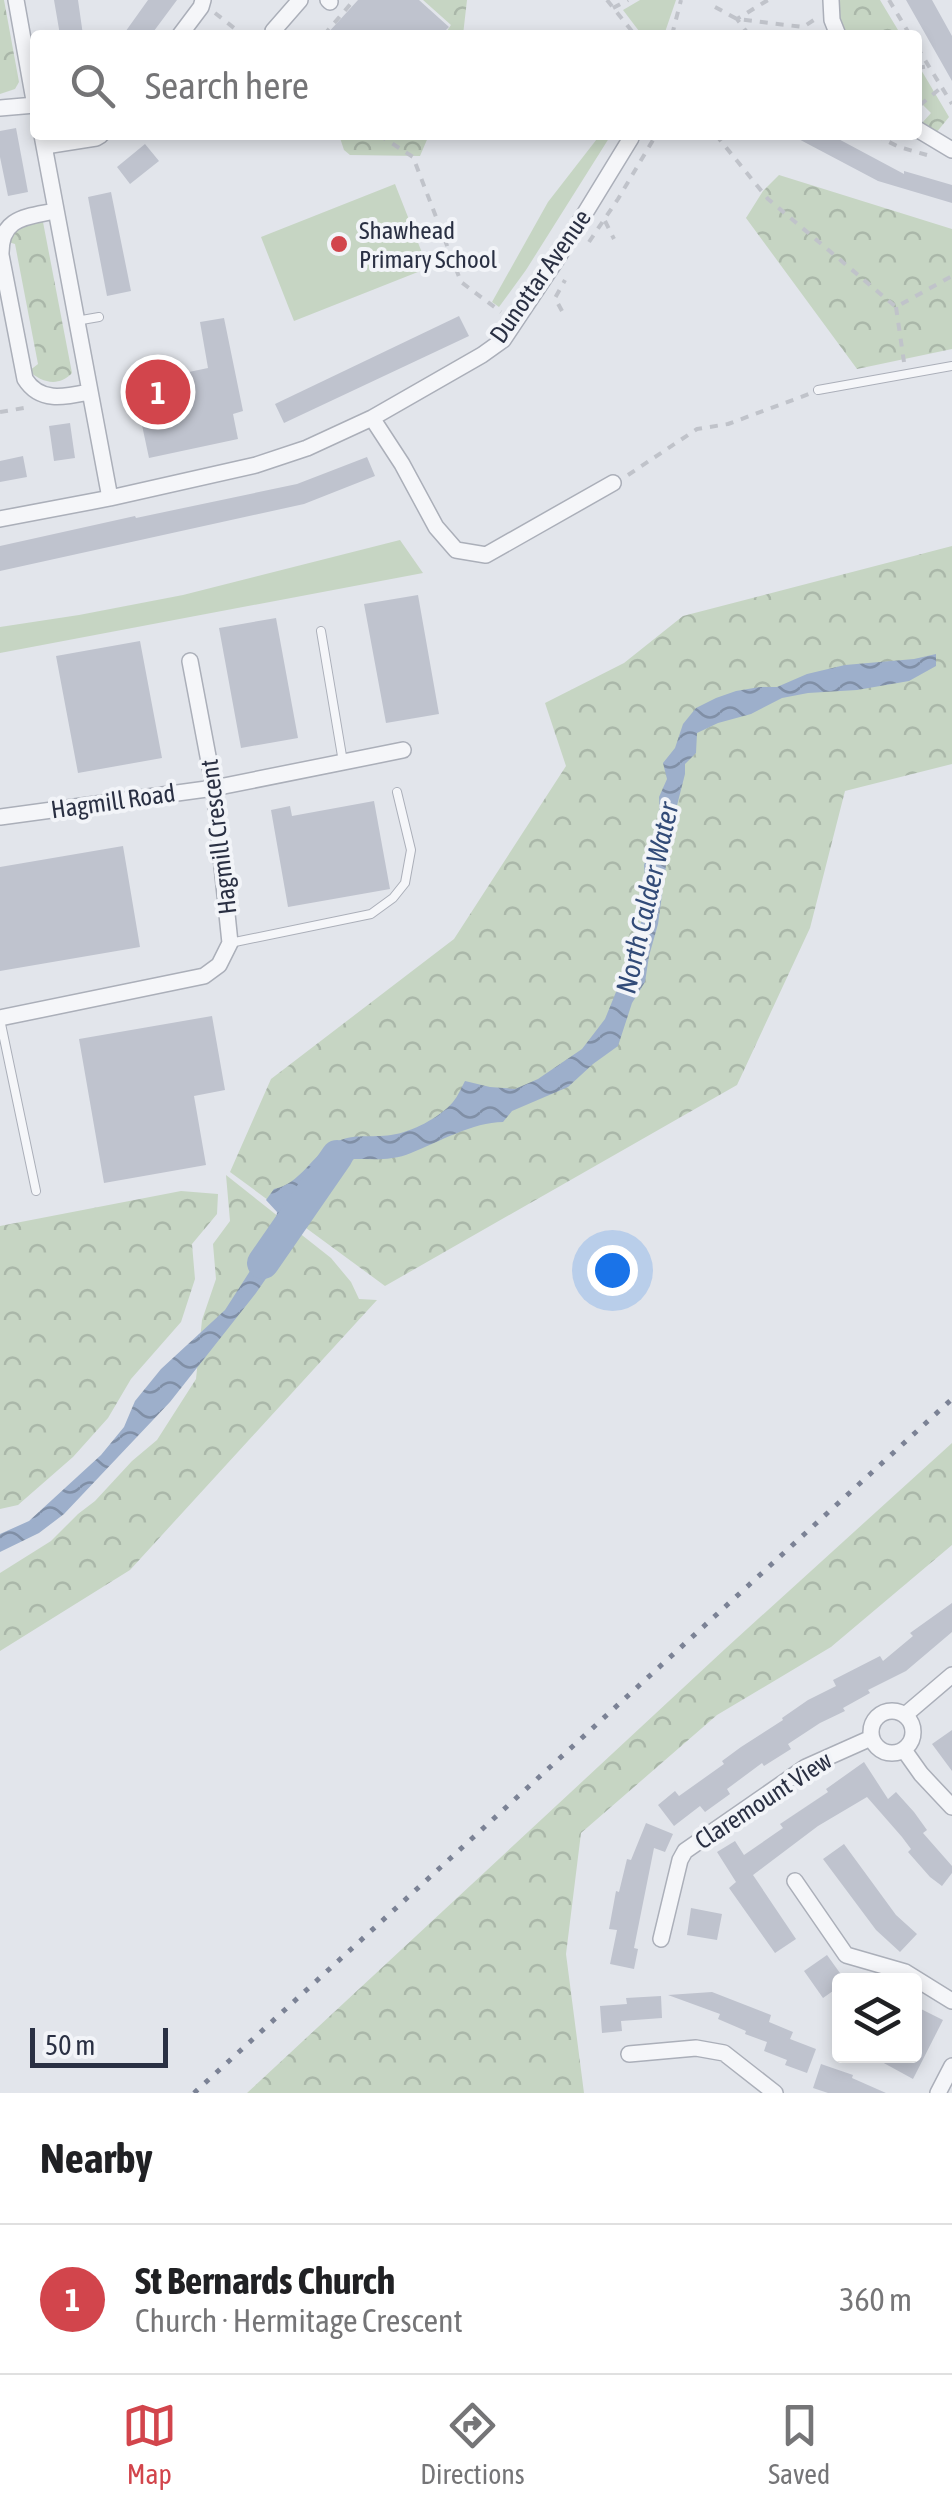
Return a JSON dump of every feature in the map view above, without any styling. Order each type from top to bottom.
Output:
[{"type":"street","points":[[16,0],[30,77]]},
{"type":"street","points":[[274,30],[300,0]]},
{"type":"street","points":[[830,0],[835,27]]},
{"type":"street","points":[[184,30],[202,4]]},
{"type":"street","points":[[0,108],[30,105]]},
{"type":"street","points":[[922,133],[952,150]]},
{"type":"street","name":"Dunottar Avenue","points":[[0,519],[256,465],[307,448],[372,418],[482,356],[503,340],[558,259],[630,140]]},
{"type":"street","points":[[44,141],[110,498]]},
{"type":"street","points":[[56,211],[19,219],[0,240],[25,379],[36,392],[48,397],[89,392]]},
{"type":"street","points":[[372,418],[436,527],[456,550],[486,555],[613,483]]},
{"type":"street","name":"Hagmill Crescent","points":[[0,1018],[204,976],[219,965],[230,943],[214,788],[190,660]]},
{"type":"street","name":"Hagmill Road","points":[[0,817],[214,788],[403,750]]},
{"type":"street","name":"Claremount View","points":[[661,1939],[685,1851],[806,1767],[871,1738],[872,1725],[880,1714],[892,1711],[905,1715],[952,1676]]},
{"type":"street","points":[[871,1738],[884,1752],[904,1750],[913,1733],[905,1715]]},
{"type":"street","points":[[904,1750],[952,1807]]},
{"type":"street","points":[[795,1881],[846,1955],[905,1972],[952,2001]]},
{"type":"street","points":[[630,2054],[696,2048],[724,2053],[776,2093]]},
{"type":"street","points":[[938,2093],[952,2066]]},
{"type":"lane","points":[[76,321],[100,317]]},
{"type":"lane","points":[[818,390],[952,366]]},
{"type":"lane","points":[[321,631],[343,762]]},
{"type":"lane","points":[[230,943],[371,914],[393,898],[405,884],[411,850],[397,792]]},
{"type":"lane","points":[[0,1018],[36,1191]]},
{"type":"path","points":[[607,0],[631,30]]},
{"type":"path","points":[[613,8],[628,0]]},
{"type":"path","points":[[673,30],[681,0]]},
{"type":"path","points":[[737,19],[768,0]]},
{"type":"path","points":[[889,0],[907,30]]},
{"type":"path","points":[[202,4],[207,12],[215,13],[237,30]]},
{"type":"path","points":[[715,6],[737,19],[745,30]]},
{"type":"path","points":[[737,19],[802,27]]},
{"type":"path","points":[[800,30],[811,20],[835,27]]},
{"type":"path","points":[[922,56],[952,104]]},
{"type":"path","points":[[922,67],[928,66]]},
{"type":"path","points":[[922,103],[942,87]]},
{"type":"path","points":[[387,140],[413,157],[461,282],[488,303]]},
{"type":"path","points":[[587,244],[653,140]]},
{"type":"path","points":[[720,140],[768,199],[896,307],[903,361],[914,373]]},
{"type":"path","points":[[885,140],[934,157]]},
{"type":"path","points":[[604,220],[614,239]]},
{"type":"path","points":[[896,307],[952,276]]},
{"type":"path","points":[[562,311],[555,298],[565,280]]},
{"type":"path","points":[[613,483],[697,429],[728,424],[818,390]]},
{"type":"path","points":[[0,412],[31,407],[36,392]]},
{"type":"green space","points":[[0,0],[4,0],[19,82],[15,89],[0,94]]},
{"type":"green space","points":[[423,0],[467,0],[464,30],[448,30],[451,25]]},
{"type":"green space","points":[[640,0],[676,0],[666,30],[638,30],[623,10]]},
{"type":"green space","points":[[840,0],[880,0],[898,30],[841,30],[836,20]]},
{"type":"green space","points":[[922,71],[949,117],[936,133],[922,123],[931,113],[922,104]]},
{"type":"green space","points":[[341,140],[427,140],[420,156],[350,155]]},
{"type":"green space","points":[[596,140],[608,140],[499,307],[492,302],[548,202]]},
{"type":"green space","points":[[779,175],[952,229],[952,349],[857,369],[746,218]]},
{"type":"green space","points":[[395,184],[428,268],[294,321],[261,237]]},
{"type":"green space","points":[[37,219],[43,222],[72,373],[56,382],[45,381],[29,371],[38,364],[15,244],[5,241],[10,229]]},
{"type":"green space","points":[[400,540],[423,573],[0,653],[0,627],[183,595]]},
{"type":"green space","points":[[952,546],[952,764],[845,791],[810,928],[737,1085],[385,1286],[230,1172],[271,1079],[454,939],[566,766],[545,703],[624,663],[683,616]]},
{"type":"green space","points":[[226,1175],[331,1258],[359,1299],[377,1300],[130,1570],[0,1651],[0,1573],[51,1541],[157,1440],[196,1379],[202,1320],[216,1279],[213,1244],[230,1221]]},
{"type":"green space","points":[[181,1191],[218,1194],[217,1214],[192,1244],[195,1279],[181,1322],[131,1379],[108,1418],[73,1457],[18,1505],[0,1509],[0,1226]]},
{"type":"green space","points":[[952,1443],[952,1545],[831,1647],[717,1715],[581,1833],[566,1954],[584,2093],[247,2093],[725,1649]]},
{"type":"water","points":[[936,654],[936,666],[909,681],[782,698],[697,733],[696,753],[685,764],[671,829],[658,924],[645,982],[632,1003],[618,1046],[568,1087],[512,1111],[503,1122],[468,1129],[397,1157],[354,1159],[331,1180],[299,1199],[291,1207],[285,1251],[170,1402],[64,1514],[39,1533],[0,1552],[0,1534],[29,1521],[101,1455],[124,1427],[135,1401],[161,1369],[225,1310],[275,1232],[277,1212],[266,1200],[274,1189],[292,1181],[336,1142],[399,1133],[425,1123],[453,1102],[465,1081],[515,1089],[538,1079],[582,1049],[605,1019],[629,960],[641,922],[646,888],[644,865],[660,819],[659,797],[667,779],[663,763],[696,708],[736,691],[777,687],[807,674],[845,665]]},
{"type":"building","points":[[54,0],[78,0],[82,30],[59,30]]},
{"type":"building","points":[[148,0],[177,0],[155,30],[127,30]]},
{"type":"building","points":[[358,0],[419,0],[449,27],[446,30],[331,30]]},
{"type":"building","points":[[906,0],[932,0],[952,36],[952,81]]},
{"type":"building","points":[[16,128],[28,192],[8,196],[0,157],[0,131]]},
{"type":"building","points":[[800,140],[840,140],[904,174],[952,185],[952,203],[878,181]]},
{"type":"building","points":[[145,144],[159,161],[130,184],[117,167]]},
{"type":"building","points":[[111,192],[131,291],[107,296],[88,197]]},
{"type":"building","points":[[459,316],[469,336],[284,423],[275,404]]},
{"type":"building","points":[[224,318],[243,411],[233,414],[238,439],[149,458],[136,397],[168,390],[165,377],[208,368],[200,322]]},
{"type":"building","points":[[70,423],[75,458],[54,461],[49,426]]},
{"type":"building","points":[[23,456],[27,477],[0,482],[0,461]]},
{"type":"building","points":[[367,457],[375,476],[304,504],[0,571],[0,546],[297,484]]},
{"type":"building","points":[[418,595],[439,714],[386,723],[364,604]]},
{"type":"building","points":[[276,618],[298,738],[241,748],[219,628]]},
{"type":"building","points":[[140,641],[162,758],[78,773],[56,656]]},
{"type":"building","points":[[374,801],[390,889],[288,907],[271,810],[290,806],[292,816]]},
{"type":"building","points":[[123,846],[140,947],[0,971],[0,867]]},
{"type":"building","points":[[212,1016],[225,1090],[194,1096],[206,1165],[104,1183],[79,1039]]},
{"type":"building","points":[[952,1603],[952,1632],[906,1671],[868,1690],[870,1693],[843,1708],[845,1711],[788,1744],[791,1749],[764,1766],[762,1763],[727,1789],[730,1794],[705,1812],[700,1806],[674,1826],[658,1805],[675,1791],[679,1796],[782,1718],[836,1686],[833,1680],[880,1656],[883,1661],[913,1636],[910,1633]]},
{"type":"building","points":[[952,1730],[952,1771],[932,1744]]},
{"type":"building","points":[[864,1762],[888,1799],[896,1792],[914,1812],[927,1830],[923,1833],[952,1866],[952,1873],[942,1886],[930,1877],[867,1797],[818,1826],[753,1875],[796,1939],[775,1953],[729,1888],[736,1882],[717,1852],[735,1841],[744,1855]]},
{"type":"building","points":[[646,1823],[673,1834],[665,1852],[654,1848],[634,1948],[638,1949],[634,1969],[610,1964],[617,1930],[609,1929],[627,1859],[631,1860]]},
{"type":"building","points":[[844,1844],[896,1915],[917,1934],[900,1952],[876,1930],[823,1859]]},
{"type":"building","points":[[691,1908],[722,1914],[717,1940],[687,1935]]},
{"type":"building","points":[[827,1955],[840,1973],[832,1973],[832,1992],[823,1998],[804,1971]]},
{"type":"building","points":[[712,1992],[771,2015],[769,2022],[793,2032],[790,2039],[816,2049],[807,2073],[764,2051],[767,2042],[718,2019],[720,2014],[668,1995]]},
{"type":"building","points":[[661,1996],[662,2018],[621,2021],[622,2031],[602,2033],[600,2006],[627,2004],[626,1998]]},
{"type":"building","points":[[922,2010],[943,2020],[922,2061]]},
{"type":"building","points":[[884,2063],[921,2063],[913,2079]]},
{"type":"building","points":[[821,2064],[886,2093],[828,2093],[813,2088]]},
{"type":"waterway","name":"North Calder Water","points":[[263,1263],[337,1156]]},
{"type":"railway","points":[[194,2093],[952,1399]]},
{"type":"place","name":"Shawhead Primary School","points":[[339,244]]},
{"type":"place","name":"St Bernards Church","points":[[158,392]]}]
